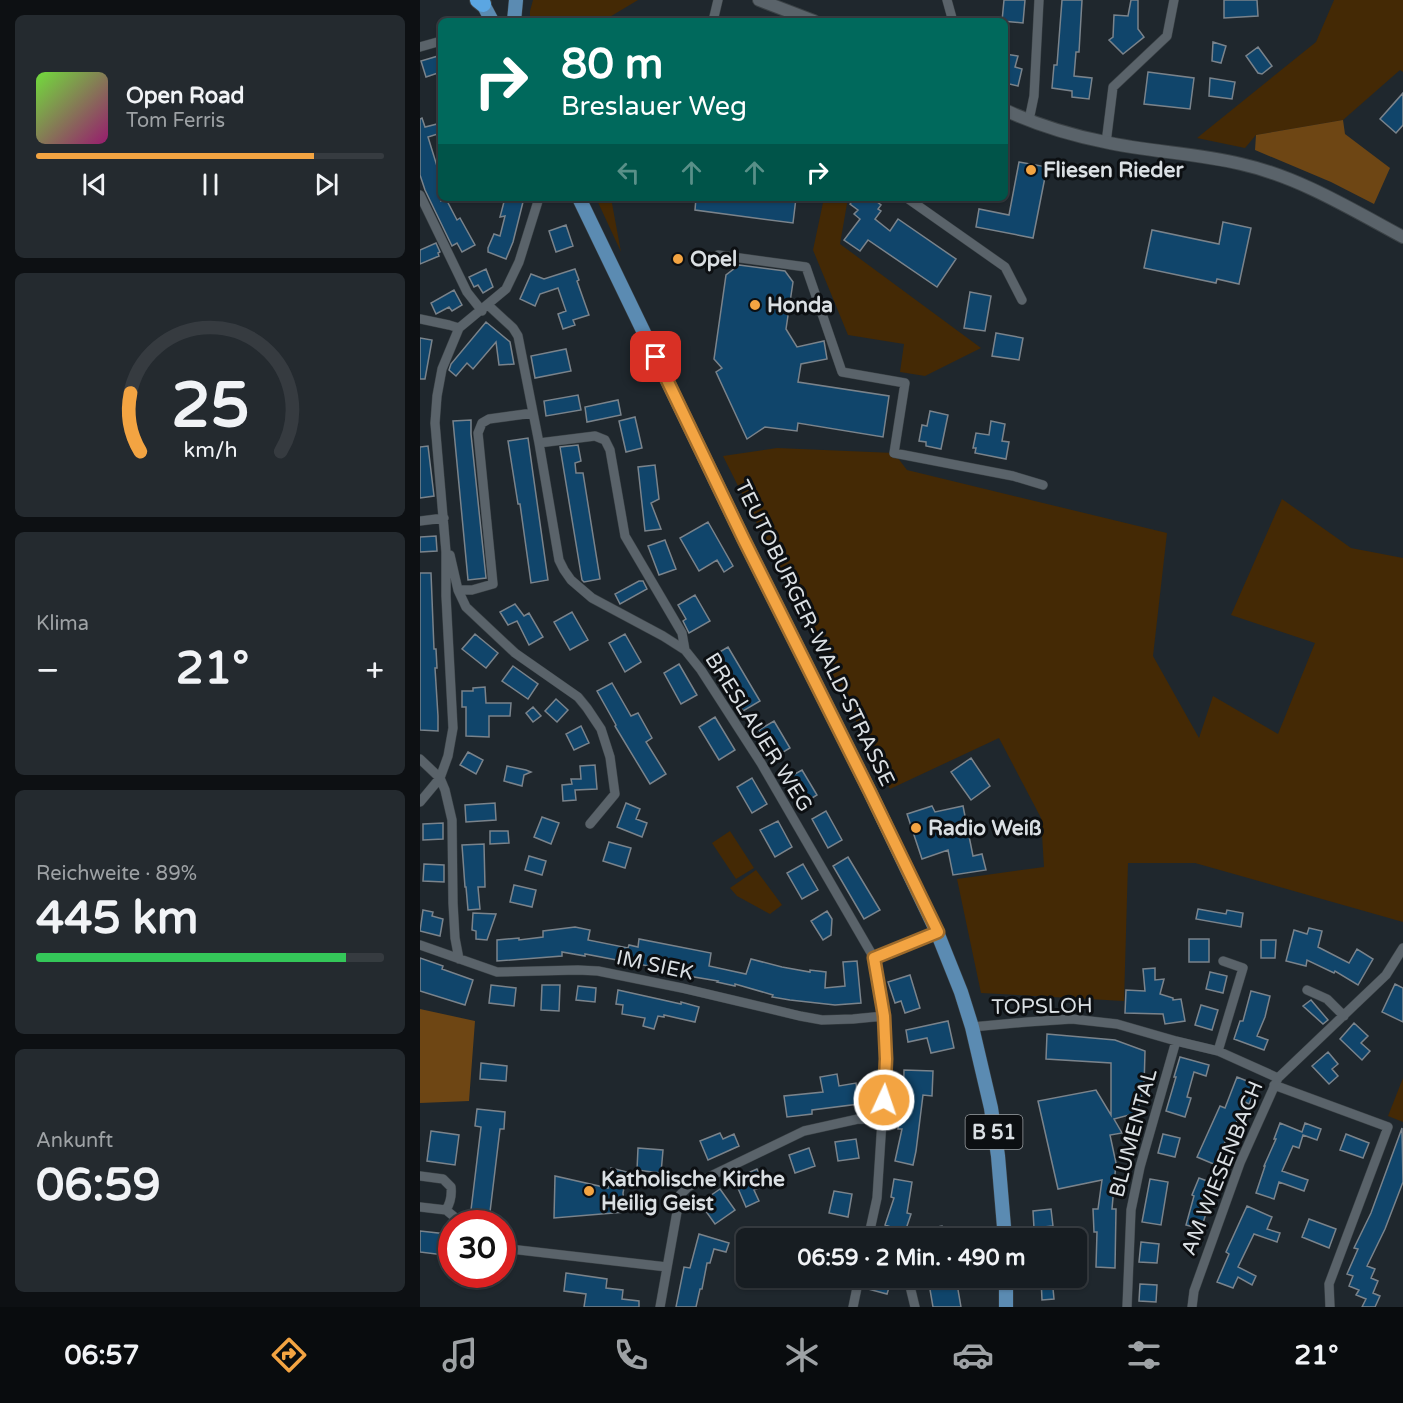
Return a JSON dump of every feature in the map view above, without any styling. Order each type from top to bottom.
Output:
[{"type":"main road","points":[[514,18],[516,0]]},
{"type":"main road","points":[[482,1],[490,18]]},
{"type":"main road","name":"TEUTOBURGER-WALD-STRASSE","points":[[580,201],[744,540],[938,932],[972,1027],[991,1108],[1004,1228]]},
{"type":"main road","points":[[1006,1288],[1006,1307]]},
{"type":"street","points":[[714,18],[718,0]]},
{"type":"street","points":[[759,0],[806,18]]},
{"type":"street","points":[[947,0],[952,18]]},
{"type":"street","points":[[1029,120],[1034,96],[1039,0]]},
{"type":"street","points":[[1106,143],[1113,87],[1167,36],[1174,0]]},
{"type":"street","points":[[420,47],[438,41]]},
{"type":"street","points":[[1008,111],[1064,132],[1106,143],[1243,164],[1319,192],[1403,237]]},
{"type":"street","name":"BRESLAUER WEG","points":[[420,195],[468,292],[485,308],[513,328],[518,336],[559,560],[571,580],[592,598],[685,650],[701,670],[761,763],[874,958]]},
{"type":"street","points":[[420,802],[440,778],[448,756],[453,728],[444,518],[435,423],[442,369],[459,328],[506,289],[519,262],[538,201]]},
{"type":"street","points":[[911,201],[1005,267],[1022,300]]},
{"type":"street","points":[[718,255],[806,267],[842,372],[905,383],[894,453],[1013,476],[1043,485]]},
{"type":"street","points":[[420,319],[459,328]]},
{"type":"street","points":[[458,590],[472,590],[494,584],[478,433],[482,423],[489,419],[533,413]]},
{"type":"street","points":[[538,443],[595,436],[605,440],[610,450],[625,536],[682,633],[685,650]]},
{"type":"street","points":[[420,521],[444,518]]},
{"type":"street","points":[[446,552],[450,555],[458,590],[466,607],[515,653],[578,697],[601,729],[610,757],[615,794],[590,824]]},
{"type":"street","points":[[420,759],[440,778],[452,820],[454,938],[459,959]]},
{"type":"street","points":[[870,1228],[877,1198],[886,1059],[884,1016],[874,958],[938,932]]},
{"type":"street","name":"IM SIEK","points":[[420,945],[497,972],[578,969],[598,971],[822,1020],[884,1016]]},
{"type":"street","name":"AM WIESENBACH","points":[[1192,1307],[1194,1291],[1236,1174],[1276,1082],[1386,975],[1403,948]]},
{"type":"street","points":[[1218,1051],[1243,968],[1222,961]]},
{"type":"street","points":[[1307,990],[1327,999],[1344,1016]]},
{"type":"street","name":"TOPSLOH","points":[[972,1027],[1072,1019],[1117,1024],[1218,1051],[1276,1082],[1388,1127],[1329,1284],[1330,1307]]},
{"type":"street","name":"BLUMENTAL","points":[[1127,1307],[1131,1210],[1140,1167],[1176,1041]]},
{"type":"street","points":[[660,1307],[680,1195],[688,1187],[804,1131],[858,1119],[883,1120]]},
{"type":"street","points":[[420,1176],[443,1179],[451,1187],[452,1197],[446,1210],[420,1207]]},
{"type":"street","points":[[516,1250],[666,1267]]},
{"type":"street","points":[[853,1307],[857,1288]]},
{"type":"street","points":[[910,1288],[915,1307]]},
{"type":"shaded area","points":[[533,0],[638,0],[608,18],[530,18]]},
{"type":"shaded area","points":[[1334,0],[1403,0],[1403,72],[1400,70],[1343,120],[1256,135],[1245,148],[1197,138],[1316,42]]},
{"type":"shaded area","points":[[1343,120],[1345,134],[1390,168],[1374,204],[1331,182],[1255,150],[1256,135]]},
{"type":"shaded area","points":[[597,201],[612,201],[621,252]]},
{"type":"shaded area","points":[[823,201],[847,201],[840,244],[981,348],[925,376],[900,372],[904,344],[848,335],[813,250]]},
{"type":"shaded area","points":[[777,448],[894,453],[907,470],[1167,533],[1153,656],[1199,738],[1213,696],[1278,734],[1315,643],[1231,615],[1282,499],[1351,548],[1403,558],[1403,922],[1195,863],[1128,863],[1124,1001],[981,993],[957,879],[1044,867],[1041,818],[999,738],[890,789],[723,456]]},
{"type":"shaded area","points":[[730,831],[754,868],[736,879],[712,843]]},
{"type":"shaded area","points":[[756,870],[782,905],[770,914],[737,896],[730,888]]},
{"type":"shaded area","points":[[420,1009],[475,1021],[469,1101],[420,1103]]},
{"type":"shaded area","points":[[1403,1078],[1403,1122],[1388,1116]]},
{"type":"building","points":[[1004,0],[1025,0],[1023,23],[1008,22],[1008,18],[1002,18]]},
{"type":"building","points":[[1062,0],[1082,0],[1079,52],[1076,52],[1074,76],[1092,78],[1089,99],[1072,97],[1072,91],[1052,88],[1054,65],[1057,65]]},
{"type":"building","points":[[1131,0],[1138,0],[1138,29],[1144,37],[1123,54],[1109,40],[1113,37],[1114,15],[1128,16]]},
{"type":"building","points":[[1224,0],[1257,0],[1258,16],[1224,18]]},
{"type":"building","points":[[1213,42],[1226,46],[1221,63],[1212,61]]},
{"type":"building","points":[[1258,47],[1272,66],[1262,74],[1258,73],[1246,56]]},
{"type":"building","points":[[1008,54],[1018,56],[1015,67],[1022,69],[1018,86],[1008,84]]},
{"type":"building","points":[[438,56],[438,73],[426,77],[421,61]]},
{"type":"building","points":[[1148,72],[1194,78],[1190,109],[1144,104]]},
{"type":"building","points":[[1210,78],[1235,82],[1232,99],[1209,96]]},
{"type":"building","points":[[1403,93],[1403,125],[1396,133],[1380,119]]},
{"type":"building","points":[[422,118],[425,127],[438,124],[438,134],[428,137],[438,169],[438,201],[447,201],[457,220],[460,218],[475,245],[462,252],[457,243],[452,246],[420,175],[420,119]]},
{"type":"building","points":[[1019,162],[1047,167],[1033,238],[976,227],[979,209],[1009,215]]},
{"type":"building","points":[[504,201],[523,201],[513,242],[506,259],[488,252],[494,234],[500,236],[505,216],[500,217]]},
{"type":"building","points":[[696,201],[796,201],[793,223],[695,210]]},
{"type":"building","points":[[852,201],[876,201],[881,205],[878,209],[881,211],[875,219],[890,231],[898,219],[956,259],[937,287],[868,240],[860,251],[844,240],[860,219],[854,214],[858,210],[850,204]]},
{"type":"building","points":[[1223,222],[1251,228],[1239,284],[1217,279],[1216,283],[1144,268],[1152,230],[1219,244]]},
{"type":"building","points":[[566,225],[573,246],[556,252],[549,231]]},
{"type":"building","points":[[436,243],[440,252],[439,256],[420,264],[420,250]]},
{"type":"building","points":[[739,265],[785,271],[793,282],[786,329],[797,347],[824,341],[827,359],[801,364],[798,382],[889,396],[883,437],[798,423],[797,431],[765,427],[747,439],[716,372],[722,368],[714,359],[726,275]]},
{"type":"building","points":[[486,269],[493,287],[483,293],[478,285],[474,287],[469,277]]},
{"type":"building","points":[[575,269],[589,315],[573,320],[575,325],[563,329],[558,314],[566,311],[558,288],[540,294],[535,306],[520,299],[531,274],[544,279]]},
{"type":"building","points":[[454,290],[462,305],[452,311],[449,307],[436,314],[431,303]]},
{"type":"building","points":[[970,292],[991,296],[985,331],[964,328]]},
{"type":"building","points":[[486,322],[510,342],[514,364],[499,365],[496,342],[473,369],[467,363],[456,376],[449,370],[451,364]]},
{"type":"building","points":[[996,333],[1023,338],[1019,360],[992,356]]},
{"type":"building","points":[[420,338],[432,340],[425,379],[420,379]]},
{"type":"building","points":[[566,349],[571,371],[535,378],[531,356]]},
{"type":"building","points":[[578,395],[581,410],[546,416],[544,401]]},
{"type":"building","points":[[618,400],[621,415],[587,422],[585,407]]},
{"type":"building","points":[[930,411],[948,415],[941,449],[926,446],[926,442],[919,441],[922,425],[927,426]]},
{"type":"building","points":[[635,417],[642,448],[626,452],[619,421]]},
{"type":"building","points":[[471,420],[486,578],[468,580],[453,421]]},
{"type":"building","points":[[991,421],[1005,424],[1002,441],[1009,442],[1006,459],[975,453],[976,448],[973,448],[976,433],[989,435]]},
{"type":"building","points":[[528,438],[548,580],[531,583],[508,441]]},
{"type":"building","points":[[578,445],[581,461],[575,463],[576,473],[583,473],[600,579],[584,582],[560,447]]},
{"type":"building","points":[[428,446],[434,496],[420,498],[420,447]]},
{"type":"building","points":[[655,465],[659,499],[651,503],[661,529],[645,531],[638,467]]},
{"type":"building","points":[[708,522],[733,566],[724,572],[717,560],[699,571],[680,538]]},
{"type":"building","points":[[436,536],[437,551],[420,552],[420,537]]},
{"type":"building","points":[[665,540],[676,569],[659,575],[648,546]]},
{"type":"building","points":[[420,573],[431,573],[438,731],[420,730]]},
{"type":"building","points":[[643,581],[647,589],[620,604],[615,594]]},
{"type":"building","points":[[695,595],[710,621],[689,633],[683,621],[686,619],[678,605]]},
{"type":"building","points":[[515,604],[524,616],[529,613],[543,637],[529,645],[517,621],[508,625],[500,612]]},
{"type":"building","points":[[572,612],[588,640],[570,650],[554,622]]},
{"type":"building","points":[[475,634],[498,653],[486,668],[462,649]]},
{"type":"building","points":[[625,634],[641,662],[625,672],[609,643]]},
{"type":"building","points":[[728,647],[760,701],[743,711],[711,657]]},
{"type":"building","points":[[679,664],[697,695],[681,704],[664,673]]},
{"type":"building","points":[[513,666],[538,684],[528,699],[502,681]]},
{"type":"building","points":[[612,683],[631,716],[638,713],[652,738],[646,742],[666,774],[650,784],[597,691]]},
{"type":"building","points":[[485,687],[486,703],[511,703],[510,716],[489,716],[489,737],[466,736],[466,707],[462,707],[462,691],[473,691],[473,688]]},
{"type":"building","points":[[556,699],[568,710],[557,722],[545,711]]},
{"type":"building","points":[[533,707],[541,716],[533,722],[526,713]]},
{"type":"building","points":[[715,717],[735,750],[719,760],[699,727]]},
{"type":"building","points":[[774,721],[790,748],[775,757],[759,730]]},
{"type":"building","points":[[581,726],[589,743],[574,750],[566,734]]},
{"type":"building","points":[[468,752],[483,760],[476,774],[460,765]]},
{"type":"building","points":[[971,758],[990,786],[971,800],[951,772]]},
{"type":"building","points":[[595,765],[597,789],[575,790],[576,800],[563,801],[562,785],[572,784],[571,779],[581,779],[580,766]]},
{"type":"building","points":[[507,766],[531,772],[524,775],[522,786],[504,781]]},
{"type":"building","points":[[802,770],[817,795],[801,805],[786,779]]},
{"type":"building","points":[[752,778],[767,804],[752,813],[737,787]]},
{"type":"building","points":[[495,803],[496,820],[466,822],[465,805]]},
{"type":"building","points":[[626,803],[640,809],[636,819],[647,823],[642,837],[617,827]]},
{"type":"building","points":[[932,806],[935,812],[963,806],[973,856],[982,854],[986,870],[953,875],[948,850],[922,859],[907,814]]},
{"type":"building","points":[[826,811],[842,840],[828,848],[812,819]]},
{"type":"building","points":[[542,817],[559,823],[551,844],[534,837]]},
{"type":"building","points":[[778,821],[792,847],[775,857],[760,830]]},
{"type":"building","points":[[443,823],[443,839],[423,840],[423,824]]},
{"type":"building","points":[[490,831],[508,831],[509,843],[490,844]]},
{"type":"building","points":[[609,842],[631,848],[625,868],[603,861]]},
{"type":"building","points":[[484,844],[485,887],[478,887],[480,909],[468,910],[462,845]]},
{"type":"building","points":[[529,856],[546,861],[542,875],[525,870]]},
{"type":"building","points":[[848,857],[880,910],[864,919],[833,866]]},
{"type":"building","points":[[424,864],[444,865],[444,882],[423,881]]},
{"type":"building","points":[[803,864],[818,890],[802,899],[787,873]]},
{"type":"building","points":[[514,885],[536,890],[532,907],[510,902]]},
{"type":"building","points":[[1198,909],[1226,914],[1227,910],[1243,913],[1241,927],[1196,919]]},
{"type":"building","points":[[423,910],[433,912],[432,916],[443,919],[440,936],[420,931]]},
{"type":"building","points":[[827,911],[832,919],[831,935],[823,940],[811,921]]},
{"type":"building","points":[[473,913],[496,914],[487,940],[476,939],[476,931],[472,930]]},
{"type":"building","points":[[575,927],[590,930],[588,940],[628,948],[629,945],[638,947],[639,939],[711,953],[709,966],[746,974],[751,959],[810,972],[810,970],[826,972],[825,988],[845,986],[843,962],[857,961],[861,1003],[835,1005],[772,997],[773,995],[735,984],[735,986],[676,975],[653,970],[654,967],[585,954],[585,956],[562,952],[562,956],[497,961],[497,940],[543,937],[543,931]]},
{"type":"building","points":[[1309,928],[1322,931],[1318,947],[1349,963],[1357,949],[1373,959],[1358,985],[1335,971],[1334,973],[1307,960],[1306,966],[1286,961],[1294,930],[1307,934]]},
{"type":"building","points":[[1189,939],[1209,939],[1209,962],[1189,962]]},
{"type":"building","points":[[1261,940],[1276,940],[1275,958],[1261,958]]},
{"type":"building","points":[[420,958],[473,980],[465,1005],[420,991]]},
{"type":"building","points":[[1155,968],[1155,980],[1164,979],[1160,994],[1173,998],[1173,1000],[1181,999],[1185,1021],[1165,1024],[1163,1014],[1125,1013],[1126,990],[1145,991],[1143,969]]},
{"type":"building","points":[[1210,972],[1227,976],[1223,993],[1206,989]]},
{"type":"building","points":[[910,975],[920,1008],[905,1013],[901,1001],[895,1003],[888,982]]},
{"type":"building","points":[[1395,984],[1403,988],[1403,1022],[1382,1012]]},
{"type":"building","points":[[491,985],[516,988],[514,1006],[489,1003]]},
{"type":"building","points":[[542,985],[560,985],[559,1011],[541,1010]]},
{"type":"building","points":[[578,986],[596,988],[595,1002],[576,1000]]},
{"type":"building","points":[[618,990],[699,1007],[695,1022],[664,1015],[664,1017],[658,1016],[654,1029],[643,1026],[645,1018],[622,1014],[623,1005],[616,1004]]},
{"type":"building","points":[[1251,991],[1270,996],[1257,1036],[1268,1040],[1264,1050],[1234,1039],[1240,1021],[1243,1021]]},
{"type":"building","points":[[1311,1000],[1328,1020],[1323,1024],[1303,1006]]},
{"type":"building","points":[[1201,1005],[1218,1010],[1212,1030],[1195,1025]]},
{"type":"building","points":[[948,1021],[954,1048],[931,1053],[927,1038],[908,1042],[906,1030]]},
{"type":"building","points":[[1354,1023],[1368,1036],[1361,1043],[1370,1051],[1362,1060],[1340,1039]]},
{"type":"building","points":[[1047,1034],[1115,1040],[1145,1051],[1144,1088],[1137,1113],[1114,1119],[1122,1133],[1110,1135],[1116,1163],[1112,1209],[1116,1209],[1115,1268],[1096,1267],[1097,1232],[1094,1232],[1093,1209],[1098,1209],[1102,1180],[1058,1189],[1038,1101],[1096,1090],[1111,1115],[1111,1063],[1046,1059]]},
{"type":"building","points":[[1328,1052],[1338,1064],[1332,1069],[1338,1076],[1329,1084],[1312,1066]]},
{"type":"building","points":[[1180,1057],[1209,1065],[1206,1076],[1194,1072],[1187,1097],[1191,1098],[1185,1117],[1166,1111]]},
{"type":"building","points":[[481,1063],[507,1066],[506,1081],[480,1079]]},
{"type":"building","points":[[904,1070],[933,1071],[932,1096],[923,1095],[913,1165],[895,1161],[902,1129],[898,1129],[900,1110],[903,1110]]},
{"type":"building","points":[[837,1074],[839,1086],[856,1083],[859,1104],[812,1110],[812,1114],[787,1117],[784,1096],[823,1092],[820,1077]]},
{"type":"building","points":[[1237,1077],[1257,1085],[1249,1104],[1245,1102],[1232,1133],[1229,1132],[1216,1165],[1197,1157],[1220,1106],[1225,1108]]},
{"type":"building","points":[[477,1109],[505,1112],[504,1129],[500,1129],[490,1210],[471,1210],[481,1127],[475,1126]]},
{"type":"building","points":[[1280,1123],[1302,1132],[1305,1123],[1321,1129],[1317,1140],[1303,1135],[1299,1148],[1293,1146],[1282,1171],[1308,1180],[1304,1191],[1279,1182],[1274,1199],[1256,1193]]},
{"type":"building","points":[[1402,1128],[1403,1182],[1385,1229],[1367,1266],[1375,1269],[1371,1278],[1378,1281],[1373,1293],[1380,1296],[1375,1307],[1362,1307],[1366,1299],[1356,1295],[1359,1290],[1349,1286],[1353,1276],[1347,1274],[1358,1249],[1354,1248],[1371,1213]]},
{"type":"building","points":[[431,1131],[459,1135],[455,1165],[427,1161]]},
{"type":"building","points":[[720,1133],[723,1139],[734,1134],[739,1146],[708,1160],[700,1141]]},
{"type":"building","points":[[1163,1134],[1180,1138],[1175,1157],[1158,1153]]},
{"type":"building","points":[[1346,1134],[1369,1143],[1363,1158],[1340,1150]]},
{"type":"building","points":[[856,1139],[859,1158],[838,1161],[835,1142]]},
{"type":"building","points":[[638,1148],[663,1150],[661,1173],[637,1170]]},
{"type":"building","points":[[809,1148],[815,1166],[795,1173],[789,1155]]},
{"type":"building","name":"Katholische Kirche Heilig Geist","points":[[611,1168],[627,1172],[623,1193],[625,1212],[554,1218],[555,1176],[608,1188]]},
{"type":"building","points":[[757,1169],[765,1185],[754,1190],[759,1201],[746,1207],[734,1179]]},
{"type":"building","points":[[1199,1178],[1213,1183],[1210,1190],[1213,1192],[1201,1229],[1186,1225],[1194,1196],[1192,1195]]},
{"type":"building","points":[[894,1179],[912,1182],[907,1213],[911,1214],[906,1228],[885,1225],[894,1198],[891,1197]]},
{"type":"building","points":[[1150,1179],[1168,1182],[1161,1225],[1142,1222]]},
{"type":"building","points":[[720,1189],[735,1210],[715,1224],[700,1203]]},
{"type":"building","points":[[834,1191],[852,1194],[848,1217],[829,1213]]},
{"type":"building","points":[[1247,1206],[1272,1217],[1267,1229],[1280,1233],[1277,1242],[1254,1234],[1238,1267],[1256,1276],[1252,1285],[1238,1277],[1233,1288],[1217,1282],[1229,1254],[1226,1252]]},
{"type":"building","points":[[1051,1209],[1053,1226],[1034,1228],[1033,1211]]},
{"type":"building","points":[[1309,1219],[1336,1229],[1329,1248],[1302,1237]]},
{"type":"building","points":[[420,1231],[438,1233],[438,1254],[420,1252]]},
{"type":"building","points":[[699,1234],[729,1243],[726,1252],[714,1249],[710,1263],[707,1263],[696,1307],[676,1307],[684,1267],[690,1268]]},
{"type":"building","points":[[1141,1242],[1159,1244],[1157,1263],[1139,1262]]},
{"type":"building","points":[[566,1273],[607,1279],[606,1288],[623,1290],[622,1299],[639,1301],[639,1307],[584,1307],[586,1294],[564,1291]]},
{"type":"building","points":[[1140,1284],[1157,1285],[1156,1302],[1139,1301]]},
{"type":"building","points":[[868,1288],[889,1288],[887,1294]]},
{"type":"building","points":[[930,1288],[958,1288],[961,1307],[933,1307]]},
{"type":"building","points":[[1041,1288],[1053,1288],[1054,1299],[1042,1300]]},
{"type":"place","name":"Fliesen Rieder","points":[[1031,170]]},
{"type":"place","name":"Opel","points":[[678,259]]},
{"type":"place","name":"Honda","points":[[755,305]]},
{"type":"place","name":"Radio Weiß","points":[[916,828]]},
{"type":"place","name":"Katholische Kirche Heilig Geist","points":[[589,1191]]},
{"type":"route","points":[[656,357],[938,932],[874,958],[884,1016],[886,1059],[884,1100]]}]
